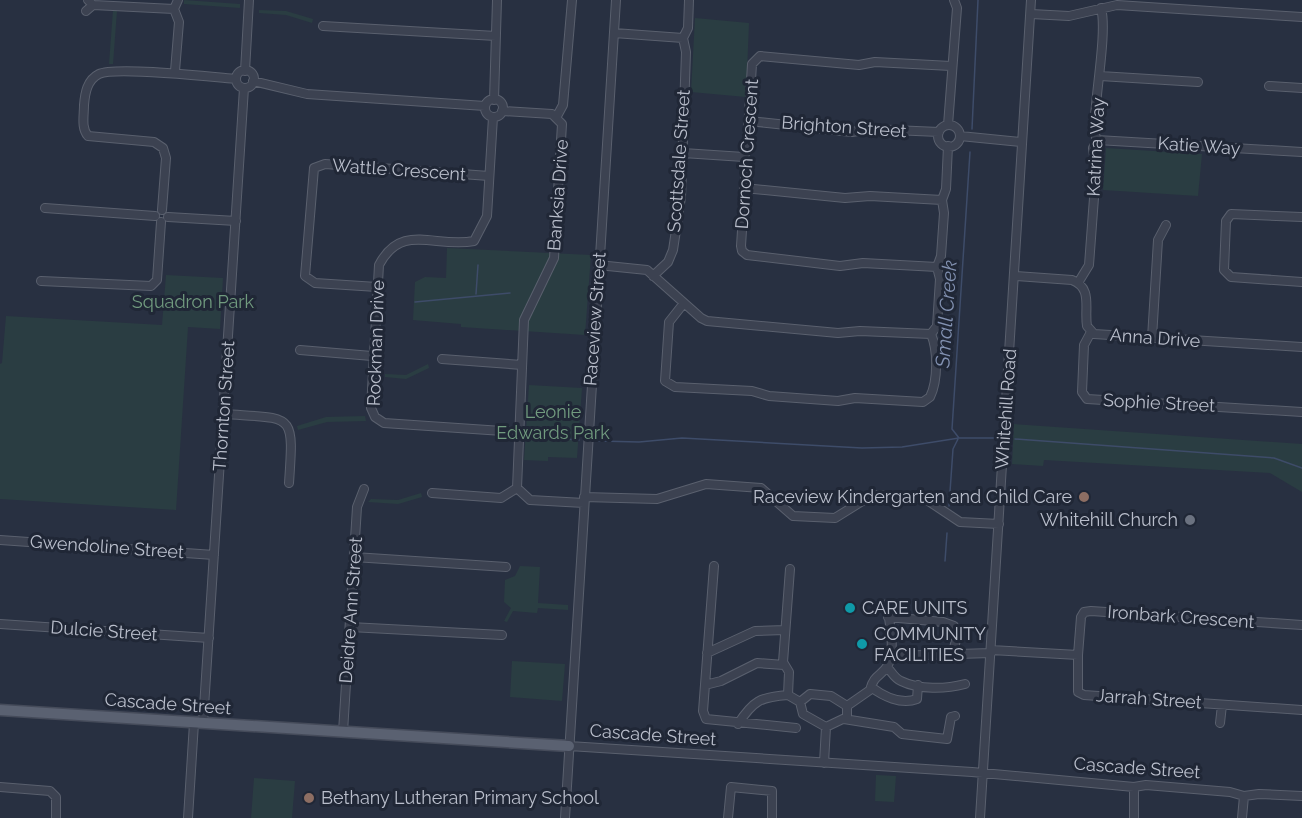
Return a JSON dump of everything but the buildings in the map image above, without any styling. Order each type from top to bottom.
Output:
[{"type":"main road","name":"Cascade Street","points":[[0,710],[569,746]]},
{"type":"street","points":[[245,70],[249,0]]},
{"type":"street","points":[[494,100],[497,0]]},
{"type":"street","points":[[557,116],[563,105],[572,0]]},
{"type":"street","name":"Raceview Street","points":[[564,818],[616,0]]},
{"type":"street","name":"Scottsdale Street","points":[[653,276],[668,262],[673,250],[683,153],[682,119],[686,52],[683,38],[688,28],[689,0]]},
{"type":"street","points":[[954,0],[957,8],[948,125],[939,132],[940,142],[948,146],[956,144],[960,136]]},
{"type":"street","name":"Whitehill Road","points":[[980,818],[1031,0]]},
{"type":"street","points":[[89,6],[176,4],[179,22],[175,71]]},
{"type":"street","points":[[1030,14],[1070,16],[1117,5],[1302,16]]},
{"type":"street","name":"Katrina Way","points":[[1078,283],[1089,261],[1096,171],[1093,148],[1097,140],[1094,135],[1094,121],[1104,27],[1101,8]]},
{"type":"street","points":[[323,26],[496,36]]},
{"type":"street","points":[[614,33],[683,38]]},
{"type":"street","name":"Dornoch Crescent","points":[[937,267],[863,263],[830,265],[747,255],[742,251],[741,246],[746,167],[744,157],[747,147],[752,64],[760,56],[859,65],[874,62],[951,66]]},
{"type":"street","points":[[245,70],[252,74],[253,81],[251,86],[244,88],[237,84],[236,79],[238,74],[245,70]]},
{"type":"street","points":[[41,281],[151,286],[157,280],[166,158],[164,148],[154,142],[88,136],[83,130],[84,100],[89,84],[104,72],[160,74],[175,71],[187,76],[236,79]]},
{"type":"street","points":[[1100,76],[1198,82]]},
{"type":"street","points":[[253,81],[306,94],[485,106],[494,100]]},
{"type":"street","points":[[1269,86],[1302,88]]},
{"type":"street","name":"Thornton Street","points":[[188,818],[209,638],[244,88]]},
{"type":"street","points":[[485,106],[487,114],[493,117],[502,111],[500,102],[494,100]]},
{"type":"street","name":"Banksia Drive","points":[[502,111],[557,116],[562,124],[554,258],[524,320],[518,432]]},
{"type":"street","name":"Rockman Drive","points":[[493,117],[487,216],[474,241],[401,241],[387,250],[379,265],[372,356],[371,408],[375,417],[384,423],[518,432]]},
{"type":"street","name":"Brighton Street","points":[[749,121],[852,132],[870,129],[939,132]]},
{"type":"street","points":[[948,125],[955,127],[960,136]]},
{"type":"street","points":[[960,136],[1021,142]]},
{"type":"street","name":"Katie Way","points":[[1097,140],[1302,152]]},
{"type":"street","points":[[684,303],[669,322],[665,381],[675,387],[752,391],[769,396],[838,401],[855,398],[923,402],[930,397],[933,388],[936,348],[931,334],[937,321],[940,281],[937,267],[941,256],[944,213],[942,200],[946,189],[948,146]]},
{"type":"street","points":[[683,153],[744,157]]},
{"type":"street","name":"Wattle Crescent","points":[[377,287],[315,284],[305,276],[314,168],[325,164],[489,176]]},
{"type":"street","points":[[744,188],[845,198],[870,196],[942,200]]},
{"type":"street","points":[[45,208],[236,221]]},
{"type":"street","points":[[1302,217],[1231,214],[1226,221],[1224,270],[1231,277],[1302,282]]},
{"type":"street","points":[[1152,338],[1158,240],[1166,225]]},
{"type":"street","points":[[598,265],[641,268],[707,321],[755,324],[773,329],[931,334]]},
{"type":"street","points":[[1015,276],[1072,280],[1078,283]]},
{"type":"street","name":"Anna Drive","points":[[1078,283],[1086,294],[1086,321],[1091,332],[1302,347]]},
{"type":"street","name":"Sophie Street","points":[[1091,332],[1084,345],[1082,392],[1088,399],[1302,412]]},
{"type":"street","points":[[300,350],[372,356]]},
{"type":"street","points":[[442,360],[522,365]]},
{"type":"street","points":[[224,414],[278,418],[287,424],[292,435],[289,483]]},
{"type":"street","points":[[517,489],[518,432]]},
{"type":"street","points":[[517,489],[530,500],[657,500],[706,484],[761,488],[793,516],[835,518],[872,495],[924,498],[960,522],[999,524]]},
{"type":"street","name":"Deidre Ann Street","points":[[342,732],[357,507],[364,489]]},
{"type":"street","points":[[432,494],[501,498],[517,489]]},
{"type":"street","name":"Gwendoline Street","points":[[0,540],[214,555]]},
{"type":"street","points":[[354,557],[506,567]]},
{"type":"street","points":[[714,566],[703,711],[705,719],[796,728]]},
{"type":"street","points":[[788,695],[789,672],[784,665],[790,568]]},
{"type":"street","points":[[847,706],[870,690],[873,678],[887,667],[891,656],[887,604]]},
{"type":"street","name":"Ironbark Crescent","points":[[1078,655],[1081,617],[1084,612],[1090,611],[1302,625]]},
{"type":"street","points":[[888,617],[943,622],[954,626],[957,636],[953,652]]},
{"type":"street","name":"Dulcie Street","points":[[0,624],[209,638]]},
{"type":"street","points":[[350,627],[502,635]]},
{"type":"street","points":[[707,653],[755,631],[785,630]]},
{"type":"street","points":[[891,656],[991,651],[1078,655]]},
{"type":"street","name":"Jarrah Street","points":[[1078,655],[1078,692],[1084,695],[1302,710]]},
{"type":"street","points":[[705,685],[721,681],[757,663],[784,665]]},
{"type":"street","points":[[887,667],[899,681],[948,688],[965,684]]},
{"type":"street","points":[[871,687],[884,696],[909,702],[917,699],[918,685]]},
{"type":"street","points":[[800,702],[810,694],[831,696],[847,706]]},
{"type":"street","points":[[738,724],[751,704],[768,696],[788,695],[800,702],[803,714],[826,727]]},
{"type":"street","name":"Jarrah Street","points":[[1220,723],[1222,705]]},
{"type":"street","points":[[826,727],[847,717],[847,706]]},
{"type":"street","points":[[844,719],[894,727],[902,734],[947,739],[951,717],[955,716]]},
{"type":"street","points":[[824,762],[826,727]]},
{"type":"street","name":"Cascade Street","points":[[569,746],[982,773],[1134,787],[1146,785],[1230,792],[1244,796],[1259,794],[1302,796]]},
{"type":"street","points":[[0,787],[50,791],[56,797],[56,818]]},
{"type":"street","points":[[728,818],[731,787],[772,791],[772,818]]},
{"type":"street","points":[[1134,787],[1134,818]]},
{"type":"street","points":[[1242,818],[1244,796]]},
{"type":"green space","points":[[184,0],[240,4],[240,8],[184,4]]},
{"type":"green space","points":[[113,10],[117,11],[113,64],[109,64]]},
{"type":"green space","points":[[259,10],[286,11],[313,19],[312,23],[286,15],[259,13]]},
{"type":"green space","points":[[695,18],[749,23],[746,97],[691,92]]},
{"type":"green space","points":[[1106,148],[1202,154],[1198,196],[1103,190]]},
{"type":"green space","points":[[447,248],[591,255],[585,335],[461,327],[461,324],[413,320],[415,282],[425,277],[446,278]]},
{"type":"green space","name":"Squadron Park","points":[[166,275],[223,278],[220,329],[188,327],[176,510],[0,499],[0,364],[2,363],[6,316],[162,325]]},
{"type":"green space","points":[[428,364],[429,368],[406,379],[385,377],[385,374],[406,375]]},
{"type":"green space","name":"Leonie Edwards Park","points":[[529,385],[582,388],[577,458],[548,457],[548,461],[524,460]]},
{"type":"green space","points":[[365,416],[366,421],[327,422],[298,430],[297,426],[326,417]]},
{"type":"green space","points":[[1014,424],[1302,444],[1302,492],[1270,473],[1044,460],[1043,466],[1012,464]]},
{"type":"green space","points":[[421,493],[422,497],[398,504],[368,502],[371,499],[398,500]]},
{"type":"green space","points":[[520,566],[540,567],[538,603],[568,605],[568,610],[538,608],[537,613],[513,611],[507,622],[504,621],[511,608],[504,602],[505,580],[515,576]]},
{"type":"green space","points":[[512,661],[565,664],[562,701],[510,697]]},
{"type":"green space","points":[[876,775],[896,776],[894,802],[875,801]]},
{"type":"green space","points":[[254,778],[295,781],[292,818],[251,818]]},
{"type":"waterway","name":"Small Creek","points":[[972,129],[978,0]]},
{"type":"waterway","name":"Small Creek","points":[[970,152],[952,429],[959,438],[995,438]]},
{"type":"waterway","points":[[476,294],[478,265]]},
{"type":"waterway","points":[[415,302],[510,293]]},
{"type":"waterway","points":[[530,436],[579,440]]},
{"type":"waterway","points":[[599,441],[639,442],[682,438],[862,448],[902,447],[959,438]]},
{"type":"waterway","points":[[949,506],[953,449],[958,439]]},
{"type":"waterway","name":"Small Creek","points":[[1015,439],[1274,458],[1302,468]]},
{"type":"waterway","points":[[945,561],[947,533]]},
{"type":"place","name":"Raceview Kindergarten and Child Care","points":[[1084,497]]},
{"type":"place","name":"Whitehill Church","points":[[1190,520]]},
{"type":"place","name":"CARE UNITS","points":[[850,608]]},
{"type":"place","name":"COMMUNITY FACILITIES","points":[[862,644]]},
{"type":"place","name":"Bethany Lutheran Primary School","points":[[309,798]]}]
